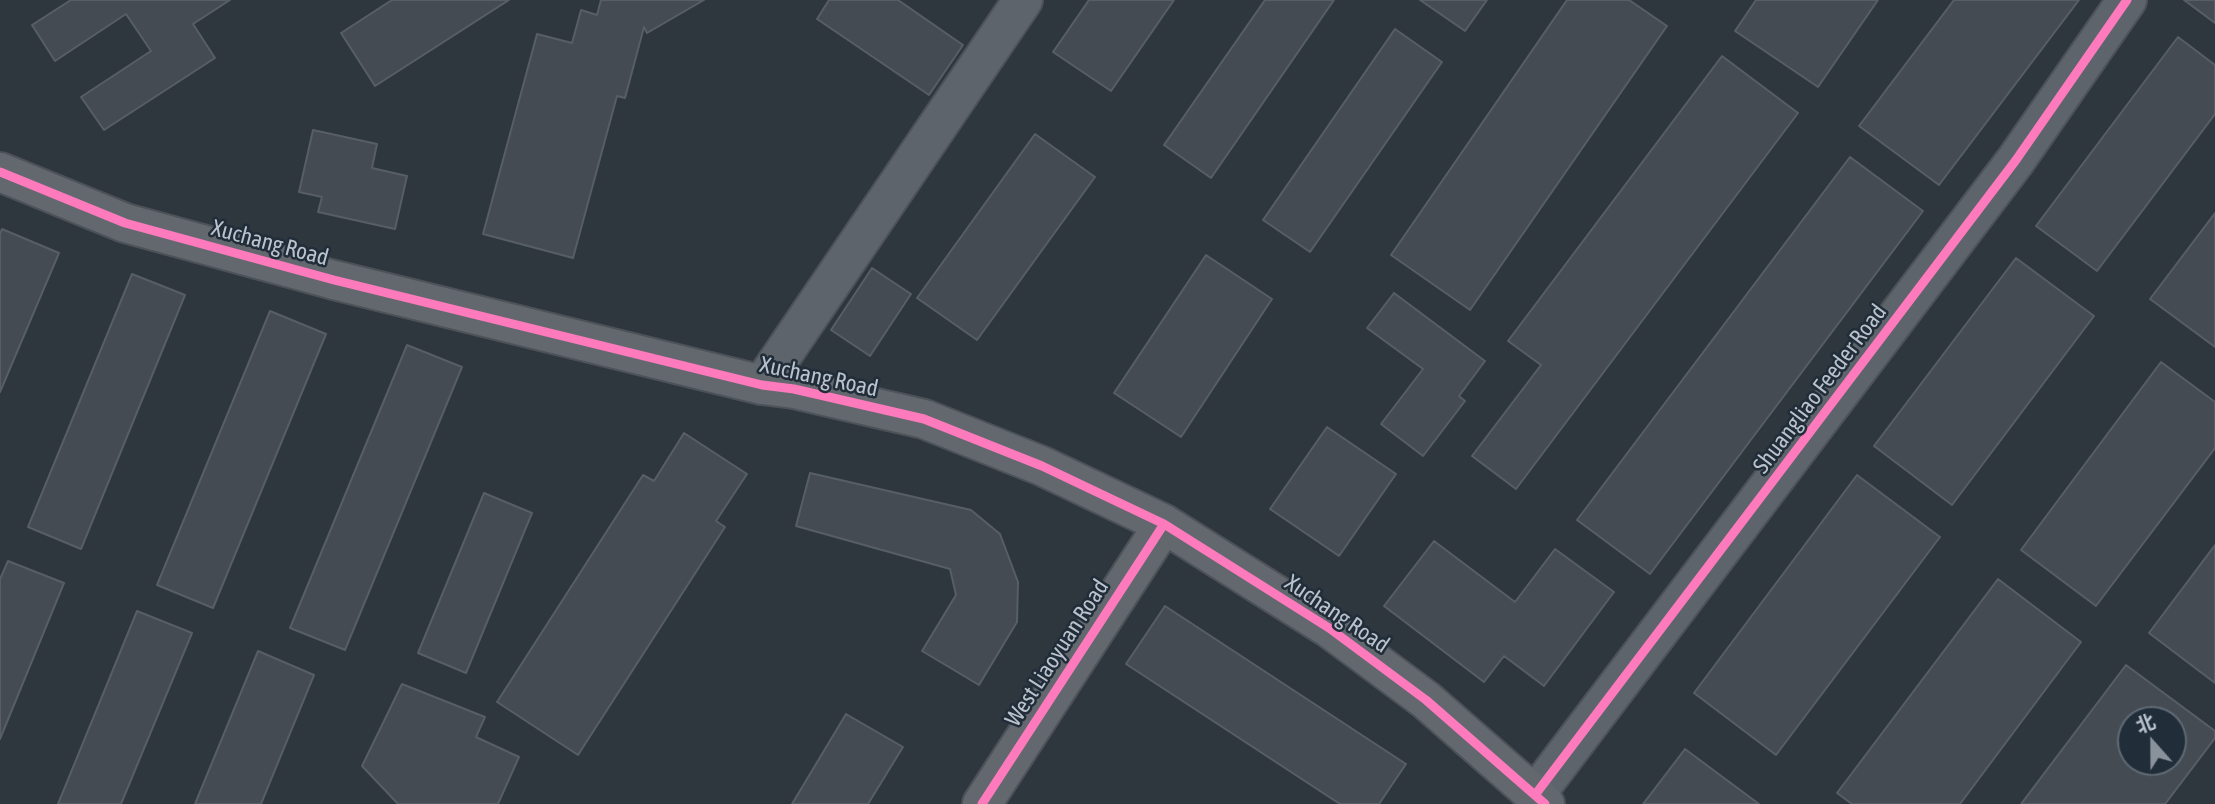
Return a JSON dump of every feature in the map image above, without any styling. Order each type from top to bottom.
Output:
[{"type":"street","points":[[762,385],[1023,0]]},
{"type":"street","name":"Shuangliao Feeder Road","points":[[1540,800],[2016,160],[2127,0]]},
{"type":"street","name":"Xuchang Road","points":[[0,172],[138,227],[334,280],[762,385],[794,389],[924,419],[1042,466],[1164,524],[1329,628],[1426,700],[1540,800]]},
{"type":"street","name":"West Liaoyuan Road","points":[[982,804],[1164,524]]},
{"type":"building","points":[[71,0],[230,0],[193,24],[215,58],[104,130],[81,97],[151,51],[126,14],[55,61],[32,25]]},
{"type":"building","points":[[392,0],[509,0],[375,86],[341,33]]},
{"type":"building","points":[[601,0],[704,0],[647,33],[644,27],[625,98],[617,96],[573,258],[483,234],[537,34],[572,43],[581,10],[597,15]]},
{"type":"building","points":[[829,0],[898,0],[963,45],[929,95],[817,19]]},
{"type":"building","points":[[1089,0],[1174,0],[1111,91],[1053,52]]},
{"type":"building","points":[[1265,0],[1334,0],[1211,178],[1164,145]]},
{"type":"building","points":[[1420,0],[1487,0],[1465,31]]},
{"type":"building","points":[[1567,0],[1629,0],[1667,26],[1470,310],[1391,255]]},
{"type":"building","points":[[1756,0],[1878,0],[1818,87],[1735,31]]},
{"type":"building","points":[[1954,0],[2079,0],[1939,185],[1859,126]]},
{"type":"building","points":[[2184,0],[2215,0],[2215,23]]},
{"type":"building","points":[[1395,29],[1442,62],[1310,252],[1263,220]]},
{"type":"building","points":[[2178,37],[2215,65],[2215,114],[2097,271],[2036,226]]},
{"type":"building","points":[[1722,56],[1798,113],[1516,489],[1472,456],[1541,365],[1508,341]]},
{"type":"building","points":[[313,130],[377,144],[372,168],[407,176],[395,229],[318,212],[322,197],[299,192]]},
{"type":"building","points":[[1035,134],[1095,177],[977,340],[917,298]]},
{"type":"building","points":[[1850,157],[1923,211],[1650,574],[1577,520]]},
{"type":"building","points":[[2215,213],[2215,347],[2150,299]]},
{"type":"building","points":[[2,229],[59,253],[0,392],[0,234]]},
{"type":"building","points":[[1206,255],[1272,299],[1181,437],[1114,393]]},
{"type":"building","points":[[2016,258],[2094,316],[1952,505],[1874,446]]},
{"type":"building","points":[[872,268],[911,294],[870,356],[831,330]]},
{"type":"building","points":[[132,274],[185,295],[81,549],[28,527]]},
{"type":"building","points":[[1394,293],[1485,361],[1459,396],[1465,401],[1423,456],[1381,424],[1423,369],[1367,328]]},
{"type":"building","points":[[270,311],[326,334],[213,608],[157,585]]},
{"type":"building","points":[[407,345],[462,367],[345,650],[290,628]]},
{"type":"building","points":[[2161,362],[2215,402],[2215,448],[2096,606],[2021,550]]},
{"type":"building","points":[[1327,427],[1396,474],[1339,556],[1270,509]]},
{"type":"building","points":[[684,433],[747,474],[716,521],[725,527],[578,755],[497,702],[643,475],[654,481]]},
{"type":"building","points":[[810,473],[971,510],[1000,534],[1018,582],[1017,622],[979,685],[922,651],[956,595],[950,569],[796,526]]},
{"type":"building","points":[[1857,475],[1940,537],[1776,755],[1694,693]]},
{"type":"building","points":[[484,493],[532,513],[466,673],[418,653]]},
{"type":"building","points":[[1434,541],[1515,602],[1555,549],[1614,592],[1544,686],[1504,656],[1484,682],[1384,606]]},
{"type":"building","points":[[2215,545],[2215,683],[2149,633]]},
{"type":"building","points":[[8,561],[64,583],[0,739],[0,579]]},
{"type":"building","points":[[1998,579],[2081,642],[1960,804],[1852,804],[1837,793]]},
{"type":"building","points":[[1165,606],[1406,764],[1379,804],[1340,804],[1126,664]]},
{"type":"building","points":[[137,611],[192,633],[121,804],[58,804]]},
{"type":"building","points":[[258,651],[314,675],[261,804],[195,804]]},
{"type":"building","points":[[2126,665],[2181,706],[2117,706],[2117,776],[2186,776],[2165,804],[2021,804]]},
{"type":"building","points":[[402,684],[485,717],[476,737],[519,757],[498,804],[398,804],[362,766]]},
{"type":"building","points":[[2187,710],[2215,731],[2215,738],[2187,775]]},
{"type":"building","points":[[846,714],[903,747],[868,804],[792,804]]},
{"type":"building","points":[[1685,749],[1759,804],[1643,804]]},
{"type":"cycle path","points":[[1535,795],[2016,160],[2127,0]]},
{"type":"cycle path","points":[[0,172],[125,223],[334,280],[762,385],[794,389],[924,419],[1042,466],[1164,524],[1329,628],[1426,700],[1545,804]]},
{"type":"cycle path","points":[[982,804],[1164,524]]}]
